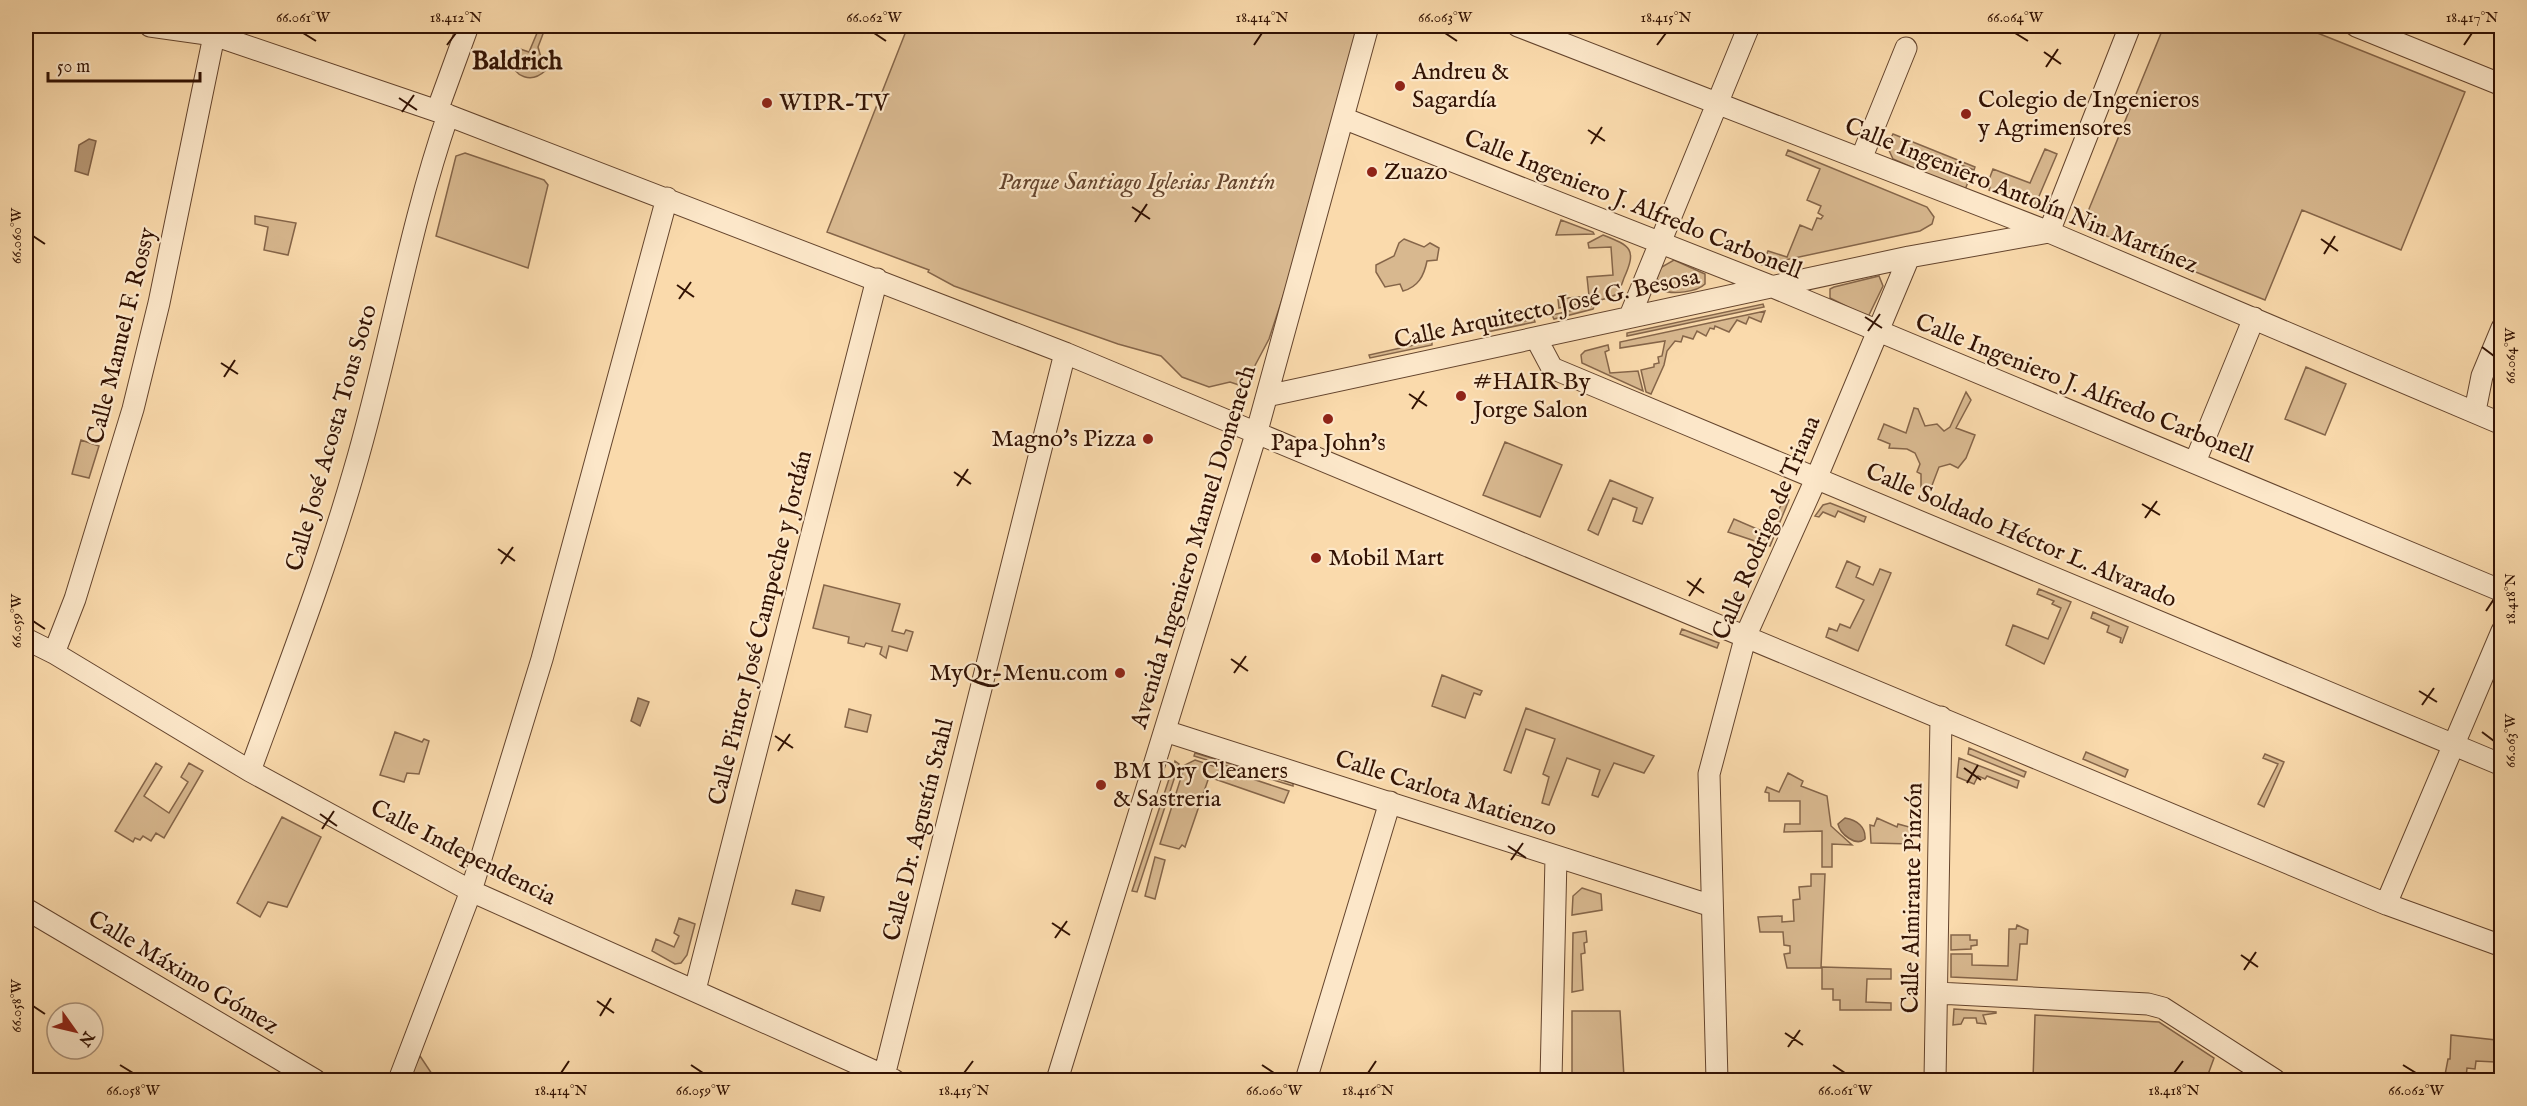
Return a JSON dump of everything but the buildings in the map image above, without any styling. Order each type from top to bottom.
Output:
[{"type":"street","points":[[150,26],[215,30],[668,198],[877,279],[1257,431],[2385,904],[2502,946]]},
{"type":"street","name":"Calle José Acosta Tous Soto","points":[[250,771],[299,638],[354,472],[424,194],[442,113],[468,26]]},
{"type":"street","name":"Avenida Ingeniero Manuel Domenech","points":[[1058,1080],[1257,431],[1368,26]]},
{"type":"street","name":"Calle Ingeniero Antolín Nin Martínez","points":[[1518,26],[2049,232],[2502,424]]},
{"type":"street","points":[[1630,316],[1749,26]]},
{"type":"street","points":[[2049,232],[2130,26]]},
{"type":"street","points":[[2356,26],[2381,30],[2502,85]]},
{"type":"street","name":"Calle Manuel F. Rossy","points":[[54,653],[75,599],[133,409],[159,303],[215,30]]},
{"type":"street","points":[[1861,159],[1906,48]]},
{"type":"street","name":"Calle Ingeniero J. Alfredo Carbonell","points":[[1343,117],[1773,287],[2502,591]]},
{"type":"street","points":[[399,1080],[471,891],[542,659],[668,198]]},
{"type":"street","name":"Calle Arquitecto José G. Besosa","points":[[1267,396],[1909,256],[2049,232]]},
{"type":"street","name":"Calle Rodrigo de Triana","points":[[1717,1080],[1709,774],[1746,635],[1816,479],[1909,256]]},
{"type":"street","name":"Calle Pintor José Campeche y Jordán","points":[[695,990],[877,279]]},
{"type":"street","points":[[2195,462],[2254,318]]},
{"type":"street","points":[[2475,411],[2482,376],[2502,328]]},
{"type":"street","name":"Calle Soldado Héctor L. Alvarado","points":[[1536,338],[1552,368],[2502,765]]},
{"type":"street","name":"Calle Dr. Agustín Stahl","points":[[889,1078],[1065,353]]},
{"type":"street","points":[[2385,904],[2502,631]]},
{"type":"street","name":"Calle Independencia","points":[[26,639],[54,653],[250,771],[471,891],[889,1078]]},
{"type":"street","name":"Calle Almirante Pinzón","points":[[1935,1080],[1941,717]]},
{"type":"street","name":"Calle Carlota Matienzo","points":[[1165,731],[1712,906]]},
{"type":"street","points":[[1306,1080],[1390,802]]},
{"type":"street","points":[[1551,1080],[1556,857]]},
{"type":"street","name":"Calle Máximo Gómez","points":[[26,909],[315,1080]]},
{"type":"street","points":[[1937,993],[2148,1004],[2163,1008],[2275,1080]]},
{"type":"green space","points":[[540,26],[546,26],[538,47],[545,71],[535,77],[524,77],[516,71],[511,60],[517,48],[529,52]]},
{"type":"green space","name":"Parque Santiago Iglesias Pantín","points":[[908,26],[1358,26],[1302,239],[1269,339],[1251,373],[1241,377],[1239,385],[1230,382],[1209,387],[1182,377],[1161,356],[1118,344],[954,286],[928,272],[929,270],[827,232]]},
{"type":"green space","points":[[2164,26],[2300,26],[2465,92],[2401,250],[2302,210],[2265,300],[2082,226]]},
{"type":"green space","points":[[1893,134],[1975,167],[1974,170],[1956,163],[1951,168],[1953,176],[1968,182],[1965,190],[1893,159],[1887,146]]},
{"type":"green space","points":[[2045,149],[2057,154],[2034,208],[1989,190],[1990,187],[1987,185],[1993,169],[2030,183]]},
{"type":"green space","points":[[1788,150],[1927,207],[1934,217],[1932,224],[1920,231],[1762,265],[1768,251],[1787,257],[1800,225],[1812,230],[1817,218],[1821,219],[1823,216],[1818,213],[1821,206],[1807,200],[1820,169],[1786,155]]},
{"type":"green space","points":[[465,153],[544,180],[548,185],[528,268],[436,236],[456,156]]},
{"type":"green space","points":[[255,216],[296,223],[288,255],[264,250],[268,227],[255,224]]},
{"type":"green space","points":[[1561,220],[1593,232],[1594,234],[1556,235]]},
{"type":"green space","points":[[1603,235],[1620,242],[1629,250],[1630,261],[1618,292],[1603,299],[1559,308],[1558,299],[1589,296],[1587,277],[1613,275],[1611,247],[1589,248],[1588,243]]},
{"type":"green space","points":[[1404,239],[1424,247],[1430,243],[1439,248],[1437,260],[1427,261],[1420,280],[1413,287],[1403,291],[1400,284],[1385,287],[1376,272],[1376,265],[1394,256],[1399,243]]},
{"type":"green space","points":[[1674,260],[1705,274],[1705,284],[1684,292],[1662,290],[1657,278],[1660,268]]},
{"type":"green space","points":[[1879,276],[1883,286],[1868,317],[1830,298],[1830,289],[1834,287]]},
{"type":"green space","points":[[1763,304],[1764,307],[1627,336],[1627,333]]},
{"type":"green space","points":[[1595,305],[1593,309],[1554,319],[1552,315]]},
{"type":"green space","points":[[1765,311],[1761,322],[1749,317],[1746,324],[1737,320],[1729,332],[1715,326],[1714,329],[1710,328],[1706,336],[1697,331],[1693,339],[1683,336],[1681,342],[1675,341],[1667,351],[1664,365],[1651,394],[1646,392],[1641,370],[1654,367],[1654,364],[1659,363],[1658,357],[1662,356],[1665,341],[1620,348],[1620,342]]},
{"type":"green space","points":[[1534,319],[1535,322],[1487,332],[1487,328]]},
{"type":"green space","points":[[1432,341],[1432,345],[1370,358],[1369,355]]},
{"type":"green space","points":[[1608,345],[1609,350],[1605,352],[1610,373],[1638,371],[1643,391],[1582,363],[1581,355],[1585,351]]},
{"type":"green space","points":[[2306,367],[2346,384],[2325,435],[2285,419]]},
{"type":"green space","points":[[1966,392],[1971,400],[1956,428],[1975,435],[1966,458],[1958,468],[1950,464],[1939,467],[1931,488],[1921,487],[1921,474],[1917,472],[1920,464],[1915,453],[1907,449],[1889,448],[1890,444],[1878,439],[1884,424],[1906,433],[1914,408],[1918,409],[1925,426],[1937,424],[1944,431],[1950,427]]},
{"type":"green space","points":[[81,440],[99,446],[89,478],[72,474]]},
{"type":"green space","points":[[1505,442],[1562,465],[1540,517],[1483,495]]},
{"type":"green space","points":[[1610,480],[1653,498],[1642,524],[1633,521],[1637,508],[1613,498],[1598,535],[1588,530]]},
{"type":"green space","points":[[1784,498],[1789,500],[1770,546],[1728,532],[1734,519],[1764,532],[1772,514],[1776,516]]},
{"type":"green space","points":[[1830,503],[1866,517],[1864,522],[1838,511],[1835,517],[1823,512],[1819,517],[1815,516],[1823,505]]},
{"type":"green space","points":[[1847,561],[1860,567],[1856,577],[1873,585],[1880,569],[1891,573],[1858,651],[1826,637],[1829,628],[1837,631],[1840,624],[1850,628],[1864,600],[1836,587]]},
{"type":"green space","points":[[824,585],[900,604],[892,631],[904,634],[906,630],[913,632],[907,651],[889,646],[886,658],[880,654],[882,647],[866,643],[864,647],[848,643],[849,637],[813,628]]},
{"type":"green space","points":[[2039,589],[2071,602],[2044,664],[2006,645],[2013,625],[2048,639],[2061,608],[2052,604],[2054,601],[2037,594]]},
{"type":"green space","points":[[2093,612],[2128,627],[2122,643],[2121,638],[2107,632],[2109,626],[2091,618]]},
{"type":"green space","points":[[1682,629],[1719,643],[1717,648],[1680,634]]},
{"type":"green space","points":[[1442,675],[1482,691],[1480,695],[1474,693],[1465,718],[1432,706]]},
{"type":"green space","points":[[1526,708],[1654,756],[1644,773],[1614,763],[1598,797],[1592,795],[1600,770],[1567,758],[1549,805],[1542,803],[1549,777],[1543,774],[1555,739],[1526,729],[1511,773],[1504,770]]},
{"type":"green space","points":[[849,709],[871,715],[867,732],[845,727]]},
{"type":"green space","points":[[395,732],[422,742],[424,739],[429,741],[419,774],[407,773],[404,782],[380,775]]},
{"type":"green space","points":[[1969,748],[2026,772],[2024,777],[1968,754]]},
{"type":"green space","points":[[2086,752],[2128,770],[2125,777],[2083,759]]},
{"type":"green space","points":[[1195,753],[1293,783],[1293,786],[1194,756]]},
{"type":"green space","points":[[2265,754],[2284,762],[2264,807],[2258,804],[2278,764],[2263,758]]},
{"type":"green space","points":[[1959,758],[2019,781],[2017,788],[1987,776],[1985,779],[1978,776],[1974,784],[1957,777]]},
{"type":"green space","points":[[1195,760],[1289,791],[1284,803],[1209,777],[1185,847],[1182,845],[1179,849],[1160,844],[1185,765]]},
{"type":"green space","points":[[1175,761],[1179,764],[1137,892],[1132,891]]},
{"type":"green space","points":[[156,763],[162,767],[144,796],[169,813],[188,782],[181,777],[189,763],[203,771],[164,838],[156,833],[151,841],[143,836],[140,840],[135,838],[133,842],[115,831]]},
{"type":"green space","points":[[1788,773],[1803,781],[1801,786],[1827,796],[1831,826],[1852,845],[1832,844],[1832,867],[1822,867],[1822,831],[1784,832],[1785,824],[1800,824],[1800,801],[1769,801],[1769,793],[1765,792],[1767,787],[1779,792]]},
{"type":"green space","points":[[282,817],[321,837],[287,907],[268,902],[260,917],[237,903]]},
{"type":"green space","points":[[1877,818],[1897,827],[1898,824],[1913,828],[1913,844],[1871,843],[1870,825],[1874,826]]},
{"type":"green space","points":[[1155,857],[1165,860],[1155,899],[1145,896]]},
{"type":"green space","points":[[1811,874],[1825,874],[1821,968],[1787,968],[1784,954],[1790,953],[1790,946],[1784,945],[1783,932],[1760,932],[1758,917],[1782,916],[1782,922],[1794,921],[1793,900],[1800,899],[1799,887],[1811,886]]},
{"type":"green space","points":[[1582,888],[1601,894],[1602,910],[1572,915],[1573,896]]},
{"type":"green space","points":[[679,918],[695,924],[687,955],[681,963],[675,964],[652,951],[656,939],[674,947],[679,936],[674,933]]},
{"type":"green space","points":[[2017,925],[2028,930],[2027,944],[2020,944],[2017,980],[1951,977],[1951,954],[1972,954],[1972,965],[2008,966],[2009,929],[2016,929]]},
{"type":"green space","points":[[1586,931],[1585,953],[1581,954],[1583,990],[1572,992],[1573,933]]},
{"type":"green space","points":[[1951,935],[1970,935],[1970,940],[1977,940],[1977,945],[1971,946],[1971,949],[1951,950]]},
{"type":"green space","points":[[1822,967],[1891,969],[1891,979],[1867,979],[1866,1002],[1891,1003],[1891,1010],[1840,1010],[1840,1000],[1833,1000],[1833,989],[1822,989]]},
{"type":"green space","points":[[1954,1009],[1996,1013],[1983,1015],[1986,1024],[1977,1023],[1976,1018],[1964,1018],[1961,1024],[1953,1025]]},
{"type":"green space","points":[[1572,1011],[1620,1011],[1624,1077],[1572,1077]]},
{"type":"green space","points":[[2035,1015],[2159,1022],[2214,1058],[2206,1080],[2033,1080]]},
{"type":"green space","points":[[2451,1035],[2496,1040],[2495,1062],[2476,1061],[2475,1069],[2467,1068],[2466,1078],[2456,1077],[2453,1080],[2444,1080],[2448,1059],[2450,1059]]},
{"type":"green space","points":[[420,1056],[436,1080],[408,1080]]},
{"type":"shaded area","points":[[89,139],[96,141],[88,175],[75,171],[79,145]]},
{"type":"shaded area","points":[[638,698],[649,702],[640,726],[631,721]]},
{"type":"shaded area","points":[[1845,818],[1860,825],[1865,839],[1857,841],[1845,835],[1838,824]]},
{"type":"shaded area","points":[[796,890],[824,897],[820,911],[792,904]]},
{"type":"place","name":"Andreu & Sagardía","points":[[1400,86]]},
{"type":"place","name":"WIPR-TV","points":[[767,103]]},
{"type":"place","name":"Colegio de Ingenieros y Agrimensores","points":[[1966,114]]},
{"type":"place","name":"Zuazo","points":[[1372,172]]},
{"type":"place","name":"#HAIR By Jorge Salon","points":[[1461,396]]},
{"type":"place","name":"Papa John's","points":[[1328,419]]},
{"type":"place","name":"Magno's Pizza","points":[[1148,439]]},
{"type":"place","name":"Mobil Mart","points":[[1316,558]]},
{"type":"place","name":"MyQr-Menu.com","points":[[1120,673]]},
{"type":"place","name":"BM Dry Cleaners & Sastreria","points":[[1101,785]]},
{"type":"district","name":"Baldrich","points":[[517,61]]}]
